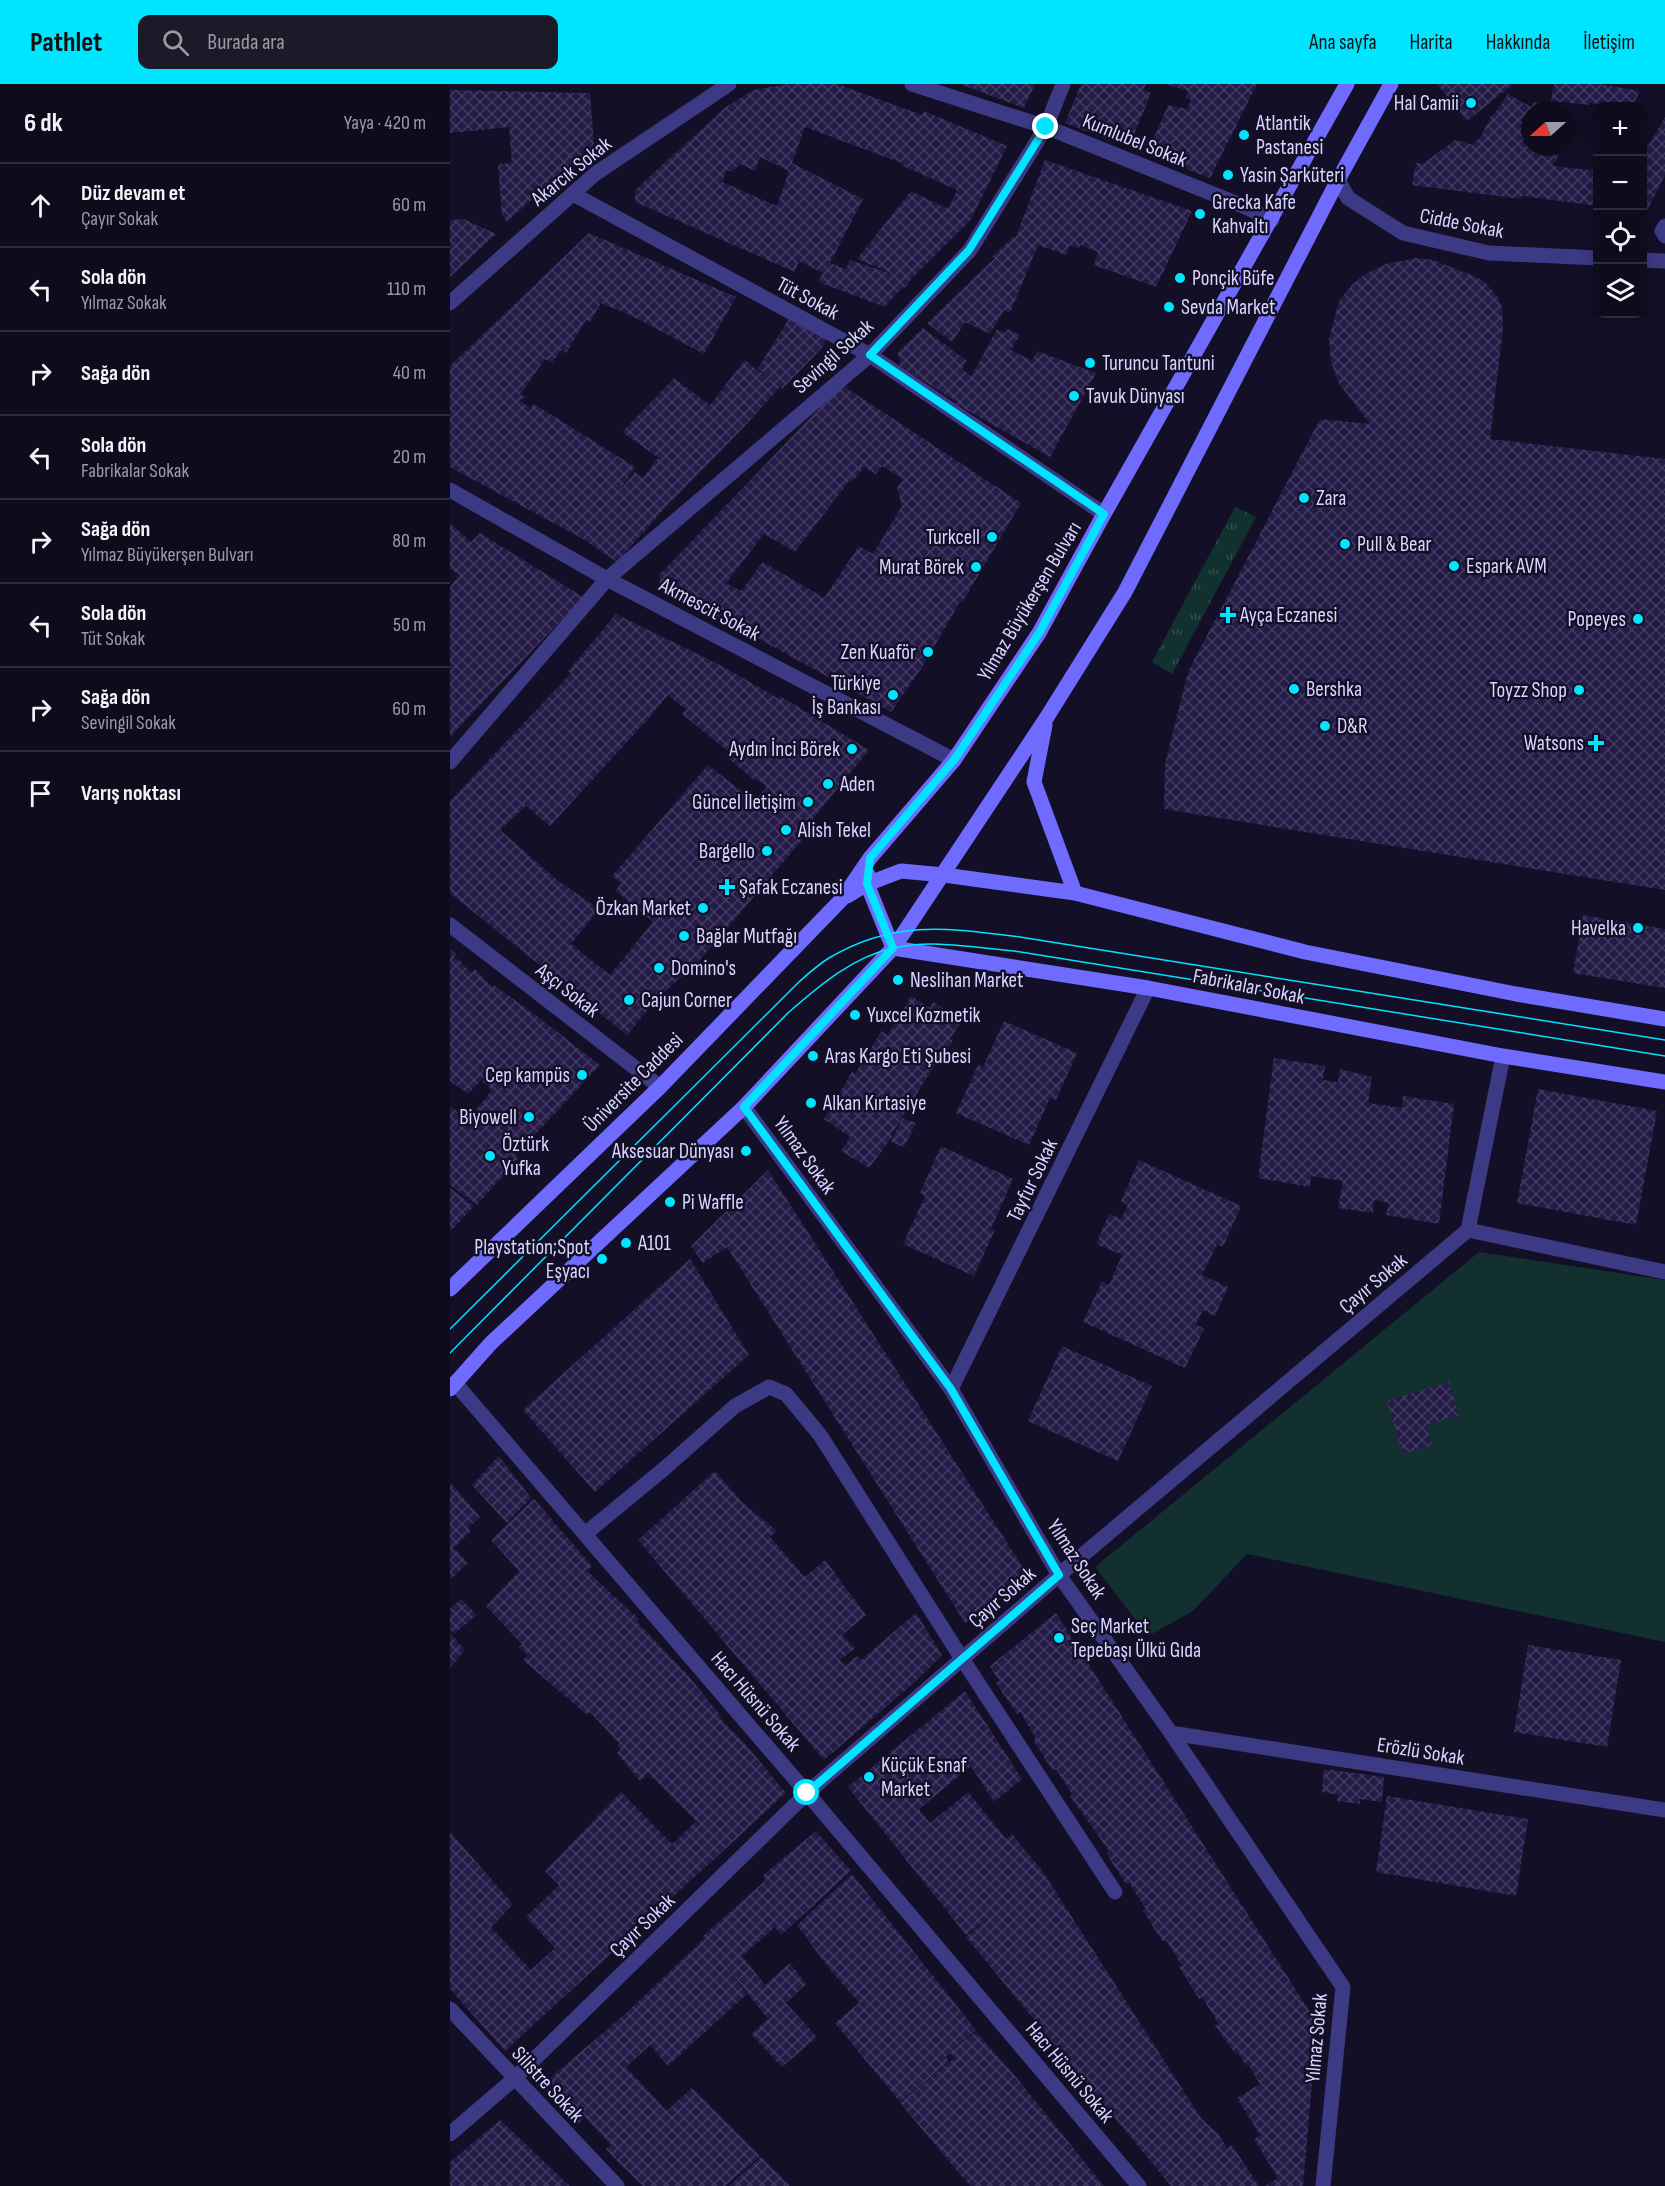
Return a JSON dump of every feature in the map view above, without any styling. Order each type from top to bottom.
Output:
[{"type":"main road","name":"Yılmaz Büyükerşen Bulvarı","points":[[842,899],[870,858],[954,760],[1039,633],[1347,84]]},
{"type":"main road","points":[[453,1386],[491,1342],[744,1107],[893,948],[944,875],[1047,717],[1125,592],[1338,180],[1391,84]]},
{"type":"main road","points":[[1047,717],[1034,782],[1075,893]]},
{"type":"main road","points":[[870,858],[867,884],[893,948]]},
{"type":"main road","points":[[842,899],[867,884],[901,871],[1075,893],[1305,951],[1516,994],[1665,1019]]},
{"type":"main road","name":"Üniversite Caddesi","points":[[450,1289],[660,1087],[842,899]]},
{"type":"main road","name":"Fabrikalar Sokak","points":[[893,948],[1148,988],[1503,1056],[1665,1082]]},
{"type":"street","name":"Akarcık Sokak","points":[[450,303],[595,174],[729,84]]},
{"type":"street","name":"Kumlubel Sokak","points":[[912,84],[1046,127],[1248,208],[1272,220]]},
{"type":"street","name":"Sevingil Sokak","points":[[450,762],[607,579],[870,355],[969,250],[1046,127],[1063,84]]},
{"type":"street","name":"Cidde Sokak","points":[[1338,180],[1348,198],[1403,233],[1489,253],[1593,258]]},
{"type":"street","name":"Tüt Sokak","points":[[573,194],[870,355],[1104,514]]},
{"type":"street","points":[[1665,226],[1662,231],[1665,236]]},
{"type":"street","points":[[1647,260],[1665,261]]},
{"type":"street","name":"Akmescit Sokak","points":[[450,490],[607,579],[954,760]]},
{"type":"street","name":"Aşçı Sokak","points":[[450,925],[660,1087]]},
{"type":"street","name":"Tayfur Sokak","points":[[951,1389],[1148,988]]},
{"type":"street","points":[[1503,1056],[1468,1230],[1665,1272]]},
{"type":"street","name":"Yılmaz Sokak","points":[[744,1107],[951,1389],[1059,1575],[1171,1732],[1343,1987],[1323,2186]]},
{"type":"street","name":"Çayır Sokak","points":[[450,2134],[514,2079],[807,1793],[1059,1575],[1468,1230]]},
{"type":"street","name":"Hacı Hüsnü Sokak","points":[[453,1386],[585,1534],[1139,2186]]},
{"type":"street","points":[[585,1534],[735,1406],[769,1387],[786,1394],[820,1435],[962,1659],[1115,1892]]},
{"type":"street","name":"Erözlü Sokak","points":[[1171,1732],[1665,1810]]},
{"type":"street","name":"Silistre Sokak","points":[[450,2009],[617,2186]]},
{"type":"green space","points":[[1235,507],[1256,517],[1172,674],[1152,662]]},
{"type":"green space","points":[[1479,1252],[1665,1280],[1665,1642],[1247,1554],[1193,1611],[1148,1636],[1095,1567]]},
{"type":"building","points":[[788,84],[837,84],[922,115],[924,111],[1007,146],[970,221],[885,307],[818,282],[823,273],[799,261],[795,272],[635,202],[635,190],[726,107],[753,90]],"holes":[[[805,127],[904,164],[903,166],[957,190],[948,209],[911,191],[857,259],[898,276],[850,260],[846,269],[830,263],[863,199],[792,163]],[[760,157],[789,171],[777,206],[722,182],[727,170],[732,172],[740,164],[755,171]]]},
{"type":"building","points":[[960,84],[1035,84],[1024,108]]},
{"type":"building","points":[[1081,84],[1146,84],[1144,90],[1151,93],[1129,147],[1065,123]]},
{"type":"building","points":[[1166,84],[1257,84],[1210,178],[1147,154],[1168,105],[1187,109],[1191,100],[1185,98],[1188,91]]},
{"type":"building","name":"Hal Camii","points":[[1437,84],[1513,84],[1467,121]]},
{"type":"building","points":[[1554,84],[1598,84],[1640,91],[1635,102],[1593,102],[1589,105],[1551,101]]},
{"type":"building","points":[[450,90],[590,93],[594,144],[507,222],[502,215],[498,165],[512,162],[509,127],[450,133]]},
{"type":"building","points":[[1508,94],[1522,102],[1521,156],[1558,156],[1553,166],[1593,170],[1593,205],[1412,185],[1416,163],[1424,163],[1455,140],[1473,145],[1484,132],[1490,117]]},
{"type":"building","points":[[1665,117],[1665,175],[1647,211],[1647,156],[1647,148]]},
{"type":"building","points":[[1045,160],[1192,211],[1156,287],[1094,265],[1098,252],[1080,245],[1079,248],[1069,246],[1066,255],[1038,245],[1010,313],[1004,310],[990,334],[965,322],[952,342],[927,323],[995,258],[992,257],[1013,237],[1016,237]]},
{"type":"building","points":[[464,219],[496,234],[450,277],[450,220]]},
{"type":"building","points":[[589,233],[736,297],[704,354],[632,316],[601,303],[590,322],[586,320],[566,353],[561,350],[552,363],[545,359],[520,395],[525,397],[520,401],[530,408],[534,404],[635,467],[619,492],[635,472],[643,478],[658,458],[687,478],[622,432],[674,378],[710,405],[745,360],[774,383],[758,368],[789,319],[825,337],[822,348],[782,389],[780,387],[617,562],[583,539],[450,467],[450,366]]},
{"type":"building","name":"Espark AVM","points":[[1416,258],[1433,260],[1474,276],[1485,282],[1499,299],[1503,328],[1490,439],[1665,459],[1665,890],[1164,809],[1165,764],[1188,672],[1320,419],[1370,424],[1338,382],[1331,362],[1329,339],[1339,301],[1353,284],[1367,273],[1386,264]]},
{"type":"building","points":[[923,328],[967,361],[962,369],[971,377],[997,329],[1005,333],[1008,329],[1020,335],[1011,350],[1032,361],[1037,351],[1096,373],[1050,457],[956,404],[957,402],[900,366],[898,352]]},
{"type":"building","points":[[842,385],[1021,503],[921,669],[891,712],[660,584],[659,575]],"holes":[[[882,466],[903,479],[897,488],[902,506],[873,554],[859,546],[824,598],[763,562],[741,591],[726,583],[764,534],[795,552],[850,480],[852,482],[864,467],[876,474]]]},
{"type":"building","points":[[450,523],[471,542],[480,533],[583,597],[450,737],[450,587],[459,575],[450,569]]},
{"type":"building","points":[[616,614],[724,667],[779,699],[780,696],[869,750],[798,837],[802,840],[700,960],[657,999],[627,1035],[450,893],[450,801],[571,673],[568,671]],"holes":[[[668,695],[686,710],[682,714],[730,753],[726,756],[755,781],[756,779],[767,787],[754,801],[708,765],[612,876],[621,883],[616,891],[653,922],[610,975],[571,944],[599,909],[557,880],[500,830],[526,806],[550,826]]]},
{"type":"building","points":[[1583,915],[1665,929],[1665,988],[1573,973]]},
{"type":"building","points":[[450,949],[456,954],[454,957],[472,973],[475,969],[492,987],[494,985],[600,1065],[515,1156],[518,1159],[477,1205],[450,1185],[450,1106],[472,1123],[480,1114],[475,1111],[492,1090],[482,1081],[502,1058],[468,1094],[450,1081]]},
{"type":"building","points":[[911,996],[930,1008],[933,1002],[962,1021],[950,1039],[953,1041],[943,1056],[941,1055],[891,1135],[893,1136],[869,1168],[841,1151],[850,1137],[824,1119],[852,1072],[855,1074],[882,1031],[888,1035]]},
{"type":"building","points":[[1004,1021],[1077,1053],[1056,1100],[1050,1098],[1029,1145],[956,1113],[978,1065],[983,1067]]},
{"type":"building","points":[[1274,1058],[1325,1066],[1323,1080],[1338,1082],[1340,1069],[1372,1077],[1368,1103],[1402,1108],[1403,1096],[1454,1104],[1439,1224],[1386,1215],[1389,1203],[1374,1200],[1373,1213],[1338,1208],[1343,1181],[1311,1176],[1310,1187],[1258,1178]]},
{"type":"building","points":[[1538,1089],[1657,1111],[1636,1225],[1517,1203]]},
{"type":"building","points":[[902,1118],[916,1123],[904,1147],[891,1142]]},
{"type":"building","points":[[941,1146],[1013,1179],[991,1229],[995,1230],[974,1276],[903,1244],[925,1196],[920,1193]]},
{"type":"building","points":[[1139,1160],[1241,1206],[1223,1247],[1217,1245],[1202,1275],[1228,1287],[1215,1316],[1203,1310],[1196,1324],[1204,1329],[1185,1368],[1083,1322],[1102,1281],[1109,1285],[1122,1255],[1096,1244],[1109,1214],[1121,1219],[1128,1205],[1121,1201]]},
{"type":"building","points":[[768,1170],[1031,1580],[965,1623],[727,1247],[703,1263],[691,1246]]},
{"type":"building","points":[[450,1188],[474,1206],[450,1232]]},
{"type":"building","points":[[690,1259],[749,1355],[595,1492],[523,1410]]},
{"type":"building","points":[[1062,1346],[1152,1386],[1118,1461],[1028,1421]]},
{"type":"building","points":[[1449,1382],[1459,1415],[1426,1425],[1432,1445],[1403,1454],[1387,1401]]},
{"type":"building","points":[[499,1456],[531,1498],[507,1523],[472,1485]]},
{"type":"building","points":[[715,1471],[743,1503],[777,1531],[770,1537],[805,1577],[825,1560],[866,1615],[842,1635],[855,1648],[840,1660],[845,1666],[857,1656],[861,1660],[916,1613],[942,1655],[916,1681],[824,1760],[638,1540]]},
{"type":"building","points":[[450,1482],[480,1517],[468,1528],[471,1531],[454,1548],[468,1563],[450,1580]]},
{"type":"building","points":[[534,1499],[592,1566],[587,1571],[639,1619],[637,1622],[686,1673],[721,1716],[720,1718],[786,1793],[505,2051],[450,1989],[450,1832],[513,1904],[491,1927],[531,1970],[555,1948],[526,1917],[559,1885],[545,1871],[621,1792],[672,1844],[696,1821],[648,1773],[640,1781],[617,1753],[621,1749],[617,1745],[619,1743],[590,1712],[587,1715],[523,1660],[528,1655],[519,1647],[522,1644],[486,1606],[519,1571],[491,1540]]},
{"type":"building","points":[[461,1599],[477,1615],[454,1634],[450,1630],[450,1609]]},
{"type":"building","points":[[1056,1613],[1317,2023],[1303,2186],[1265,2186],[1278,2178],[1254,2139],[1260,2135],[1237,2098],[1260,2084],[1248,2064],[1246,2066],[1238,2053],[1236,2055],[1215,2025],[1218,2023],[1202,1997],[1199,1999],[1179,1967],[1182,1966],[1166,1940],[1163,1942],[1143,1911],[1146,1909],[1106,1853],[1109,1851],[1070,1796],[1072,1794],[1056,1769],[1053,1771],[1033,1740],[1036,1738],[1020,1712],[1017,1714],[996,1683],[999,1681],[990,1666]]},
{"type":"building","points":[[450,1633],[465,1650],[450,1668]]},
{"type":"building","points":[[1528,1645],[1621,1660],[1607,1747],[1514,1732]]},
{"type":"building","points":[[965,1691],[1022,1779],[994,1802],[971,1766],[919,1809],[930,1823],[968,1792],[1006,1839],[1012,1834],[1043,1872],[1201,2118],[1218,2134],[1227,2148],[1232,2145],[1259,2186],[1171,2186],[966,1937],[993,1914],[966,1935],[848,1787]]},
{"type":"building","points":[[1324,1769],[1384,1777],[1382,1802],[1360,1799],[1360,1804],[1337,1801],[1339,1795],[1322,1792]]},
{"type":"building","points":[[1387,1796],[1528,1819],[1516,1896],[1376,1872]]},
{"type":"building","points":[[816,1831],[851,1871],[781,1935],[775,1927],[742,1956],[765,1985],[790,1963],[806,1984],[786,2003],[817,2037],[782,2067],[751,2034],[768,2019],[709,1944],[747,1994],[668,2066],[650,2045],[626,2067],[667,2111],[692,2088],[760,2156],[725,2186],[643,2186],[616,2160],[624,2151],[615,2159],[606,2149],[611,2145],[585,2117],[578,2124],[541,2086],[625,2014],[705,1938],[703,1936],[766,1880],[762,1876]]},
{"type":"building","points":[[852,1874],[976,2030],[953,2050],[976,2032],[1016,2077],[1104,2186],[970,2186],[900,2103],[955,2058],[950,2053],[946,2057],[949,2062],[900,2102],[835,2023],[859,2003],[828,1967],[797,1925]]},
{"type":"building","points":[[500,2120],[570,2186],[450,2186],[450,2162]]},
{"type":"building","points":[[761,2157],[790,2186],[729,2186]]},
{"type":"tram line","points":[[450,1329],[800,981],[829,958],[877,937],[899,932],[945,929],[1020,937],[1665,1040]]},
{"type":"tram line","points":[[450,1353],[789,1012],[825,982],[851,965],[894,948],[939,944],[1014,951],[1665,1056]]},
{"type":"place","name":"Hal Camii","points":[[1471,103]]},
{"type":"place","name":"Atlantik Pastanesi","points":[[1244,135]]},
{"type":"place","name":"Yasin Şarküteri","points":[[1228,175]]},
{"type":"place","name":"Grecka Kafe Kahvaltı","points":[[1200,214]]},
{"type":"place","name":"Ponçik Büfe","points":[[1180,278]]},
{"type":"place","name":"Sevda Market","points":[[1169,307]]},
{"type":"place","name":"Turuncu Tantuni","points":[[1090,363]]},
{"type":"place","name":"Tavuk Dünyası","points":[[1074,396]]},
{"type":"place","name":"Zara","points":[[1304,498]]},
{"type":"place","name":"Turkcell","points":[[992,537]]},
{"type":"place","name":"Pull & Bear","points":[[1345,544]]},
{"type":"place","name":"Espark AVM","points":[[1454,566]]},
{"type":"place","name":"Murat Börek","points":[[976,567]]},
{"type":"place","name":"Ayça Eczanesi","points":[[1228,615]]},
{"type":"place","name":"Popeyes","points":[[1638,619]]},
{"type":"place","name":"Zen Kuaför","points":[[928,652]]},
{"type":"place","name":"Bershka","points":[[1294,689]]},
{"type":"place","name":"Toyzz Shop","points":[[1579,690]]},
{"type":"place","name":"Türkiye İş Bankası","points":[[893,695]]},
{"type":"place","name":"D&R","points":[[1325,726]]},
{"type":"place","name":"Watsons","points":[[1596,743]]},
{"type":"place","name":"Aydın İnci Börek","points":[[852,749]]},
{"type":"place","name":"Aden","points":[[828,784]]},
{"type":"place","name":"Güncel İletişim","points":[[808,802]]},
{"type":"place","name":"Alish Tekel","points":[[786,830]]},
{"type":"place","name":"Bargello","points":[[767,851]]},
{"type":"place","name":"Şafak Eczanesi","points":[[727,887]]},
{"type":"place","name":"Özkan Market","points":[[703,908]]},
{"type":"place","name":"Havelka","points":[[1638,928]]},
{"type":"place","name":"Bağlar Mutfağı","points":[[684,936]]},
{"type":"place","name":"Domino's","points":[[659,968]]},
{"type":"place","name":"Neslihan Market","points":[[898,980]]},
{"type":"place","name":"Cajun Corner","points":[[629,1000]]},
{"type":"place","name":"Yuxcel Kozmetik","points":[[855,1015]]},
{"type":"place","name":"Aras Kargo Eti Şubesi","points":[[813,1056]]},
{"type":"place","name":"Cep kampüs","points":[[582,1075]]},
{"type":"place","name":"Alkan Kırtasiye","points":[[811,1103]]},
{"type":"place","name":"Biyowell","points":[[529,1117]]},
{"type":"place","name":"Aksesuar Dünyası","points":[[746,1151]]},
{"type":"place","name":"Öztürk Yufka","points":[[490,1156]]},
{"type":"place","name":"Pi Waffle","points":[[670,1202]]},
{"type":"place","name":"A101","points":[[626,1243]]},
{"type":"place","name":"Playstation;Spot Eşyacı","points":[[602,1259]]},
{"type":"place","name":"Seç Market Tepebaşı Ülkü Gıda","points":[[1059,1638]]},
{"type":"place","name":"Küçük Esnaf Market","points":[[869,1777]]},
{"type":"route","points":[[807,1793],[1059,1575],[951,1389],[744,1107],[893,948],[867,884],[870,858],[954,760],[1039,633],[1104,514],[870,355],[969,250],[1046,127]]}]
